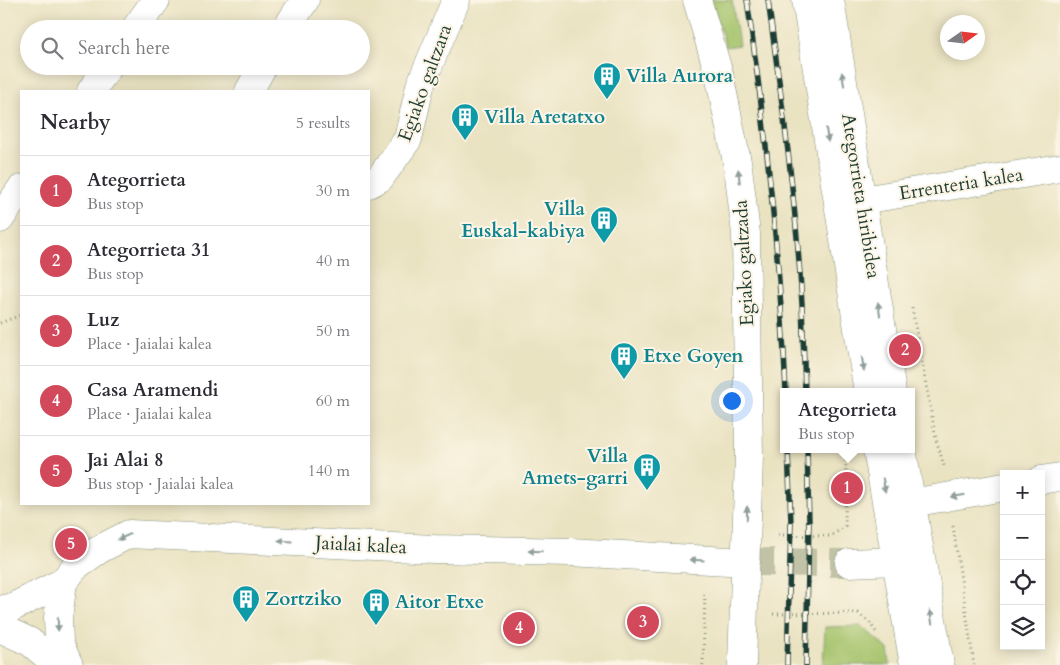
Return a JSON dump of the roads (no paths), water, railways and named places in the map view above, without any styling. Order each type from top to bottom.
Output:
[{"type":"street","points":[[142,20],[156,0]]},
{"type":"street","points":[[292,20],[305,0]]},
{"type":"street","name":"Egiako galtzara","points":[[370,183],[380,178],[408,139],[420,86],[456,0]]},
{"type":"street","name":"Egiako galtzada","points":[[697,0],[719,74],[738,167],[746,234],[748,458],[742,665]]},
{"type":"street","name":"Ategorrieta hiribidea","points":[[806,0],[867,388]]},
{"type":"street","name":"Ategorrieta hiribidea","points":[[830,0],[891,388]]},
{"type":"street","points":[[92,90],[102,75]]},
{"type":"street","points":[[250,90],[258,75]]},
{"type":"street","name":"Errenteria kalea","points":[[862,200],[1060,168]]},
{"type":"street","points":[[0,219],[20,190]]},
{"type":"street","points":[[878,453],[914,665]]},
{"type":"street","points":[[903,453],[940,665]]},
{"type":"street","points":[[1045,479],[1060,477]]},
{"type":"street","points":[[890,521],[911,503],[1000,488]]},
{"type":"street","name":"Jaialai kalea","points":[[0,610],[13,607],[63,582],[76,565],[100,549],[129,534],[424,548],[570,552],[746,562]]},
{"type":"street","points":[[849,563],[897,561],[918,544]]},
{"type":"street","points":[[63,582],[58,618],[59,642],[69,665]]},
{"type":"street","points":[[0,628],[30,642],[58,665]]},
{"type":"tunnel","points":[[746,562],[849,563]]},
{"type":"railway","points":[[747,0],[771,195],[780,293],[786,388]]},
{"type":"railway","points":[[768,0],[796,228],[802,304],[805,388]]},
{"type":"railway","points":[[787,665],[791,523],[788,453]]},
{"type":"railway","points":[[806,665],[809,522],[807,453]]},
{"type":"place","name":"Villa Aurora","points":[[607,100]]},
{"type":"place","name":"Villa Aretatxo","points":[[465,141]]},
{"type":"place","name":"Villa Euskal-kabiya","points":[[604,244]]},
{"type":"place","name":"Ategorrieta 31","points":[[905,350]]},
{"type":"place","name":"Etxe Goyen","points":[[624,380]]},
{"type":"place","name":"Ategorrieta","points":[[847,488]]},
{"type":"place","name":"Villa Amets-garri","points":[[647,491]]},
{"type":"place","name":"Jai Alai 8","points":[[71,544]]},
{"type":"place","name":"Luz","points":[[643,622]]},
{"type":"place","name":"Zortziko","points":[[246,623]]},
{"type":"place","name":"Aitor Etxe","points":[[376,626]]},
{"type":"place","name":"Casa Aramendi","points":[[519,628]]}]
